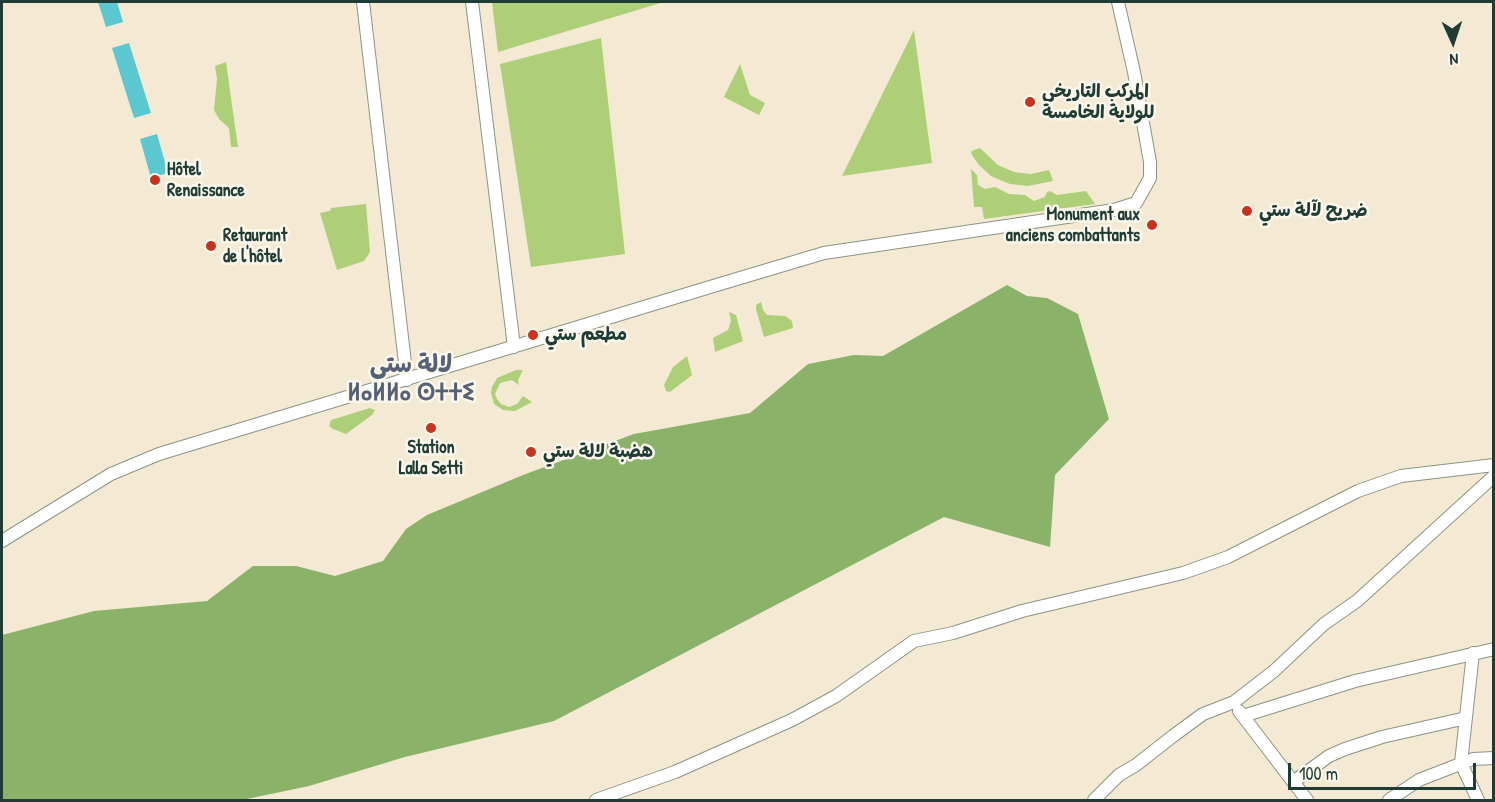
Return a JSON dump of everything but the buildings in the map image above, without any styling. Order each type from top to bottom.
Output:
[{"type":"street","points":[[363,2],[407,380]]},
{"type":"street","points":[[472,2],[514,347]]},
{"type":"street","points":[[2,541],[111,474],[159,454],[824,253],[1114,210],[1136,203],[1150,178],[1150,162],[1134,72],[1118,2]]},
{"type":"street","points":[[596,801],[675,772],[792,720],[836,696],[914,641],[953,633],[1022,611],[1184,573],[1228,557],[1358,491],[1401,476],[1494,465]]},
{"type":"street","points":[[1094,801],[1119,775],[1203,714],[1234,702],[1274,671],[1324,624],[1357,601],[1494,476]]},
{"type":"street","points":[[1243,716],[1355,681],[1494,650]]},
{"type":"street","points":[[1473,653],[1461,763],[1478,801]]},
{"type":"street","points":[[1234,702],[1307,801]]},
{"type":"street","points":[[1293,782],[1329,756],[1345,748],[1466,718]]},
{"type":"street","points":[[1389,801],[1419,780],[1473,759],[1494,758]]},
{"type":"green space","points":[[492,2],[664,2],[498,52]]},
{"type":"green space","points":[[914,30],[932,163],[842,176]]},
{"type":"green space","points":[[601,38],[625,254],[531,267],[500,64]]},
{"type":"green space","points":[[226,62],[238,147],[231,147],[229,128],[219,119],[214,110],[217,79],[215,66]]},
{"type":"green space","points":[[740,64],[750,95],[765,103],[759,115],[724,97]]},
{"type":"green space","points":[[980,148],[998,165],[1014,172],[1031,174],[1049,170],[1053,181],[1028,186],[1010,184],[991,176],[972,155],[971,152]]},
{"type":"green space","points":[[971,169],[977,175],[978,185],[985,189],[995,187],[1009,194],[1025,195],[1034,201],[1045,197],[1050,191],[1057,195],[1086,191],[1095,204],[984,219],[982,207],[974,207]]},
{"type":"green space","points":[[366,204],[370,252],[364,261],[337,270],[320,213],[330,211],[331,208]]},
{"type":"green space","points":[[1007,285],[1027,296],[1047,298],[1078,314],[1109,419],[1055,475],[1050,547],[944,517],[554,721],[405,757],[309,786],[242,800],[2,800],[2,635],[94,611],[207,601],[253,566],[296,566],[335,576],[383,561],[406,529],[427,515],[523,475],[634,434],[750,413],[808,364],[854,355],[883,356]]},
{"type":"green space","points":[[761,302],[767,315],[785,316],[792,321],[793,328],[764,337],[756,309],[756,305]]},
{"type":"green space","points":[[729,312],[736,315],[743,341],[715,352],[713,338],[728,330],[731,321]]},
{"type":"green space","points":[[687,356],[692,375],[670,392],[666,391],[664,385],[673,367]]},
{"type":"green space","points":[[516,370],[523,370],[518,380],[519,385],[512,380],[500,383],[495,394],[497,399],[501,404],[509,407],[517,404],[523,396],[532,402],[515,411],[503,410],[494,404],[492,387],[497,378]]},
{"type":"green space","points":[[370,408],[375,410],[372,415],[346,434],[329,426],[331,420]]},
{"type":"water","points":[[98,2],[117,2],[123,22],[106,27]]},
{"type":"water","points":[[129,43],[151,113],[134,118],[112,48]]},
{"type":"water","points":[[157,134],[168,173],[151,178],[140,139]]},
{"type":"place","name":"المركب التاريخي للولاية الخامسة","points":[[1030,102]]},
{"type":"place","name":"Hôtel Renaissance","points":[[155,180]]},
{"type":"place","name":"ضريح لآلة ستي","points":[[1247,211]]},
{"type":"place","name":"Monument aux anciens combattants","points":[[1152,225]]},
{"type":"place","name":"Retaurant de l'hôtel","points":[[211,246]]},
{"type":"place","name":"مطعم ستي","points":[[533,335]]},
{"type":"place","name":"Station Lalla Setti","points":[[431,428]]},
{"type":"place","name":"هضبة لالة ستي","points":[[531,452]]},
{"type":"district","name":"لالة ستي ⵍⴰⵍⵍⴰ ⵙⵜⵜⵉ","points":[[411,380]]}]
